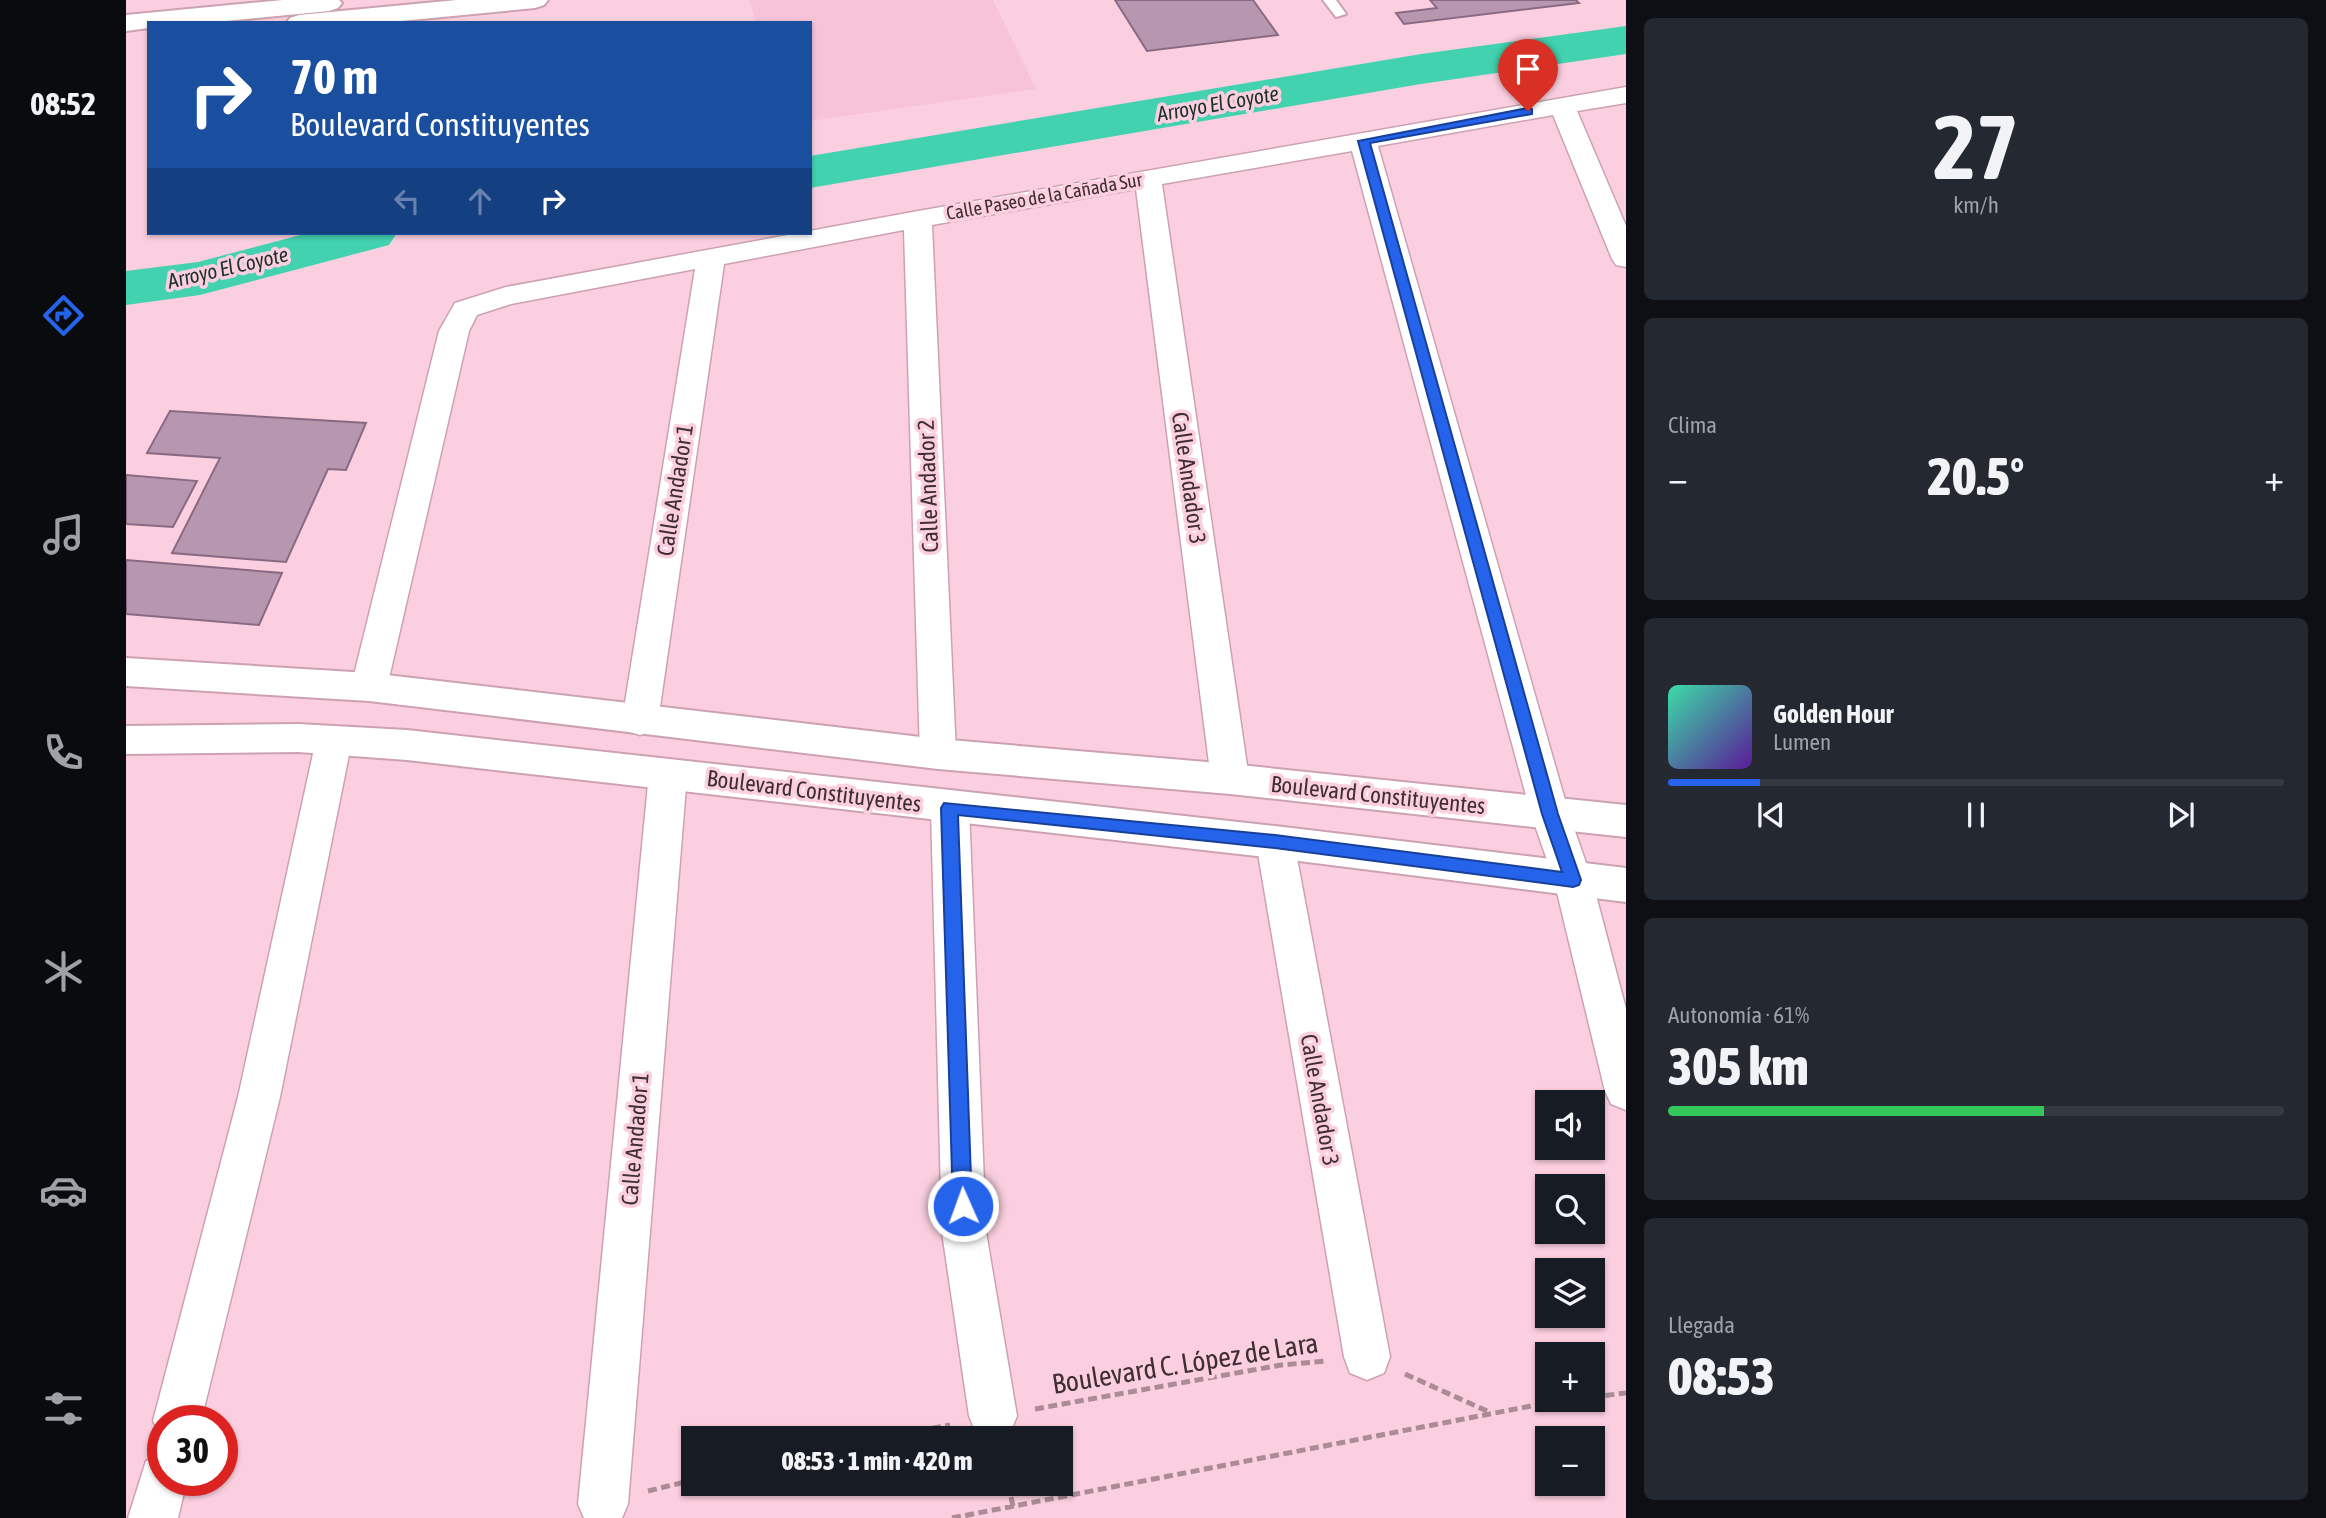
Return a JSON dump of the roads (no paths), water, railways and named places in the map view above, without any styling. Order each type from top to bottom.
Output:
[{"type":"street","points":[[126,23],[359,0]]},
{"type":"street","points":[[320,21],[535,0]]},
{"type":"street","points":[[126,39],[147,37]]},
{"type":"street","name":"Calle Paseo de la Cañada Sur","points":[[369,687],[454,331],[465,309],[506,296],[918,219],[1626,95]]},
{"type":"street","points":[[1562,105],[1626,259]]},
{"type":"street","points":[[1363,141],[1550,814],[1573,880],[1626,1091]]},
{"type":"street","name":"Calle Andador 3","points":[[1148,178],[1230,779]]},
{"type":"street","name":"Calle Andador 2","points":[[918,219],[938,754]]},
{"type":"street","name":"Calle Andador 1","points":[[640,721],[711,258]]},
{"type":"street","name":"Boulevard Constituyentes","points":[[126,672],[369,687],[938,754],[1230,779],[1626,821]]},
{"type":"street","name":"Boulevard Constituyentes","points":[[126,740],[334,740],[668,774],[950,808],[1275,842],[1626,885]]},
{"type":"street","points":[[181,1405],[259,1097],[334,740]]},
{"type":"street","name":"Calle Andador 1","points":[[603,1504],[668,774]]},
{"type":"street","points":[[950,808],[964,1232],[993,1416]]},
{"type":"street","name":"Calle Andador 3","points":[[1275,842],[1367,1357]]},
{"type":"street","points":[[153,1518],[158,1496]]},
{"type":"lane","points":[[1329,0],[1340,14]]},
{"type":"waterway","name":"Arroyo El Coyote","points":[[812,172],[1421,69],[1626,40]]},
{"type":"waterway","name":"Arroyo El Coyote","points":[[126,288],[200,278],[362,235]]}]
